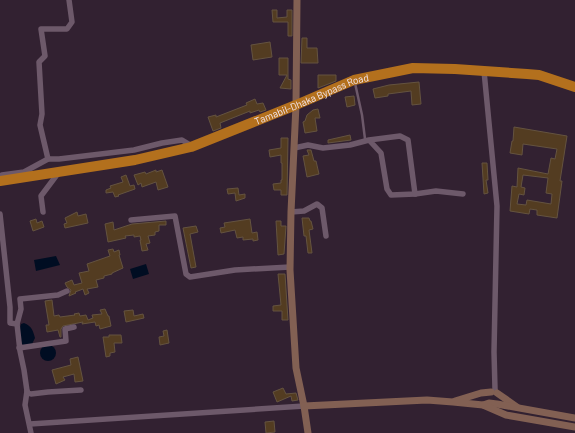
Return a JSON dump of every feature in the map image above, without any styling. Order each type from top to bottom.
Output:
[{"type":"highway","name":"Tamabil-Dhaka Bypass Road","points":[[0,181],[135,160],[192,146],[296,106],[354,80],[413,68],[455,68],[539,75],[575,87]]},
{"type":"street","points":[[48,159],[40,125],[42,114],[39,62],[45,56],[41,29],[67,29],[72,22],[69,0]]},
{"type":"street","points":[[297,0],[296,106],[290,267],[296,368],[308,433]]},
{"type":"street","points":[[484,71],[497,206],[494,352],[495,391]]},
{"type":"street","points":[[294,148],[308,145],[322,148],[350,145],[367,140],[400,136],[408,140],[414,194]]},
{"type":"street","points":[[0,184],[2,175],[24,172],[48,159],[134,150],[182,140],[192,146]]},
{"type":"street","points":[[367,140],[382,153],[387,189],[391,195],[436,191],[463,194]]},
{"type":"street","points":[[43,212],[41,196],[56,172]]},
{"type":"street","points":[[291,212],[304,210],[317,204],[322,208],[326,236]]},
{"type":"street","points":[[0,214],[10,307],[9,320],[10,323],[17,324]]},
{"type":"street","points":[[131,220],[175,216],[186,274],[190,277],[235,270],[290,267]]},
{"type":"street","points":[[31,433],[25,406],[26,391],[19,348],[17,324],[21,309],[20,299],[58,295],[67,291]]},
{"type":"street","points":[[19,348],[66,341],[65,329],[74,327]]},
{"type":"street","points":[[26,391],[31,394],[81,390]]},
{"type":"street","points":[[453,402],[480,393],[495,391],[520,409]]},
{"type":"street","points":[[30,424],[304,406],[427,400],[520,409],[575,418]]},
{"type":"street","points":[[491,406],[506,414],[575,426]]},
{"type":"lane","points":[[354,80],[367,140]]},
{"type":"lane","points":[[491,406],[495,391]]},
{"type":"lane","points":[[491,406],[495,391]]},
{"type":"water","points":[[56,256],[60,265],[36,271],[34,260]]},
{"type":"water","points":[[146,264],[149,274],[133,279],[130,269]]},
{"type":"water","points":[[21,324],[27,324],[33,331],[35,338],[32,344],[24,346],[21,342],[20,331]]},
{"type":"water","points":[[48,345],[54,347],[56,353],[54,359],[48,361],[42,359],[40,353],[42,347]]},
{"type":"building","points":[[272,10],[277,10],[277,18],[287,17],[287,10],[292,10],[292,36],[288,36],[288,22],[273,22]]},
{"type":"building","points":[[302,38],[307,38],[307,48],[317,48],[318,63],[301,63]]},
{"type":"building","points":[[270,42],[272,57],[253,60],[251,45]]},
{"type":"building","points":[[279,58],[288,58],[288,79],[291,80],[291,89],[280,88],[287,75],[279,75]]},
{"type":"building","points":[[318,75],[336,75],[336,81],[318,88]]},
{"type":"building","points":[[419,82],[421,104],[412,105],[411,91],[388,94],[388,96],[375,98],[373,89],[389,85]]},
{"type":"building","points":[[354,96],[355,105],[347,107],[345,97]]},
{"type":"building","points":[[255,99],[257,104],[263,103],[266,110],[260,112],[259,110],[250,113],[250,111],[220,123],[221,128],[213,131],[208,117],[216,115],[216,117],[247,105],[246,103]]},
{"type":"building","points":[[318,109],[320,118],[315,118],[317,131],[305,133],[303,122],[305,121],[307,115],[313,110]]},
{"type":"building","points":[[514,127],[567,136],[560,181],[562,181],[557,218],[537,215],[537,210],[530,209],[529,214],[510,211],[512,186],[517,187],[518,168],[548,174],[551,158],[555,159],[557,149],[523,144],[522,155],[510,153]],"holes":[[[523,175],[548,178],[546,193],[552,194],[551,204],[527,200],[526,205],[517,204],[519,194],[524,195],[525,188],[521,187]]]},
{"type":"building","points":[[350,135],[351,140],[328,143],[328,140]]},
{"type":"building","points":[[281,138],[288,138],[287,195],[281,195],[281,190],[274,190],[273,184],[281,183],[282,180],[281,155],[270,157],[269,150],[281,148]]},
{"type":"building","points":[[307,150],[311,150],[314,161],[316,161],[319,174],[307,177],[303,156],[309,155]]},
{"type":"building","points":[[482,163],[487,163],[488,180],[486,180],[488,193],[484,194]]},
{"type":"building","points":[[156,170],[156,172],[162,170],[168,187],[158,190],[156,182],[142,187],[141,183],[138,185],[134,175],[145,172],[146,174]]},
{"type":"building","points":[[126,175],[130,186],[134,185],[135,189],[115,197],[113,192],[106,193],[106,190],[111,188],[110,186],[123,182],[121,177]]},
{"type":"building","points":[[238,188],[239,195],[245,194],[245,198],[236,201],[235,193],[228,194],[227,189]]},
{"type":"building","points":[[77,212],[78,216],[86,214],[88,223],[65,228],[64,224],[67,223],[65,218]]},
{"type":"building","points":[[302,218],[309,218],[311,221],[313,229],[309,230],[312,253],[308,253]]},
{"type":"building","points":[[36,219],[37,223],[42,221],[44,227],[33,231],[30,221]]},
{"type":"building","points":[[250,219],[252,233],[257,232],[258,240],[243,240],[243,237],[237,238],[235,230],[221,233],[220,228],[225,227],[224,223]]},
{"type":"building","points":[[166,221],[166,225],[159,225],[159,231],[155,232],[155,235],[148,236],[150,243],[146,244],[148,250],[142,251],[140,236],[125,236],[126,238],[108,242],[105,224],[113,222],[114,230],[132,224]]},
{"type":"building","points":[[276,221],[281,221],[281,226],[286,226],[284,254],[278,255]]},
{"type":"building","points":[[196,226],[198,232],[190,234],[196,267],[191,268],[183,228]]},
{"type":"building","points":[[113,249],[114,252],[119,250],[123,268],[112,274],[104,276],[104,278],[96,280],[98,287],[87,289],[89,293],[85,295],[83,289],[69,296],[71,290],[65,283],[72,280],[74,285],[82,283],[79,273],[89,271],[87,264],[110,256],[108,250]]},
{"type":"building","points":[[278,274],[285,274],[288,320],[282,320],[282,311],[273,311],[273,306],[281,305]]},
{"type":"building","points":[[52,300],[54,316],[59,315],[60,317],[79,313],[80,316],[86,315],[88,320],[93,318],[92,315],[102,314],[100,310],[105,309],[109,316],[111,326],[100,329],[99,325],[96,326],[95,322],[82,324],[83,322],[63,326],[61,329],[61,337],[58,330],[47,332],[46,325],[49,325],[45,301]]},
{"type":"building","points":[[133,310],[134,316],[143,314],[144,318],[126,322],[124,311]]},
{"type":"building","points":[[167,330],[169,343],[160,345],[159,337],[164,336],[163,331]]},
{"type":"building","points":[[109,335],[121,335],[122,343],[114,343],[115,352],[110,353],[110,356],[106,357],[103,337],[109,337]]},
{"type":"building","points":[[78,357],[83,381],[75,382],[74,374],[63,377],[65,380],[56,384],[52,370],[71,365],[70,359]]},
{"type":"building","points":[[283,388],[286,394],[296,393],[298,400],[292,401],[291,396],[277,402],[273,392]]},
{"type":"building","points":[[274,421],[275,432],[266,433],[265,422]]}]
